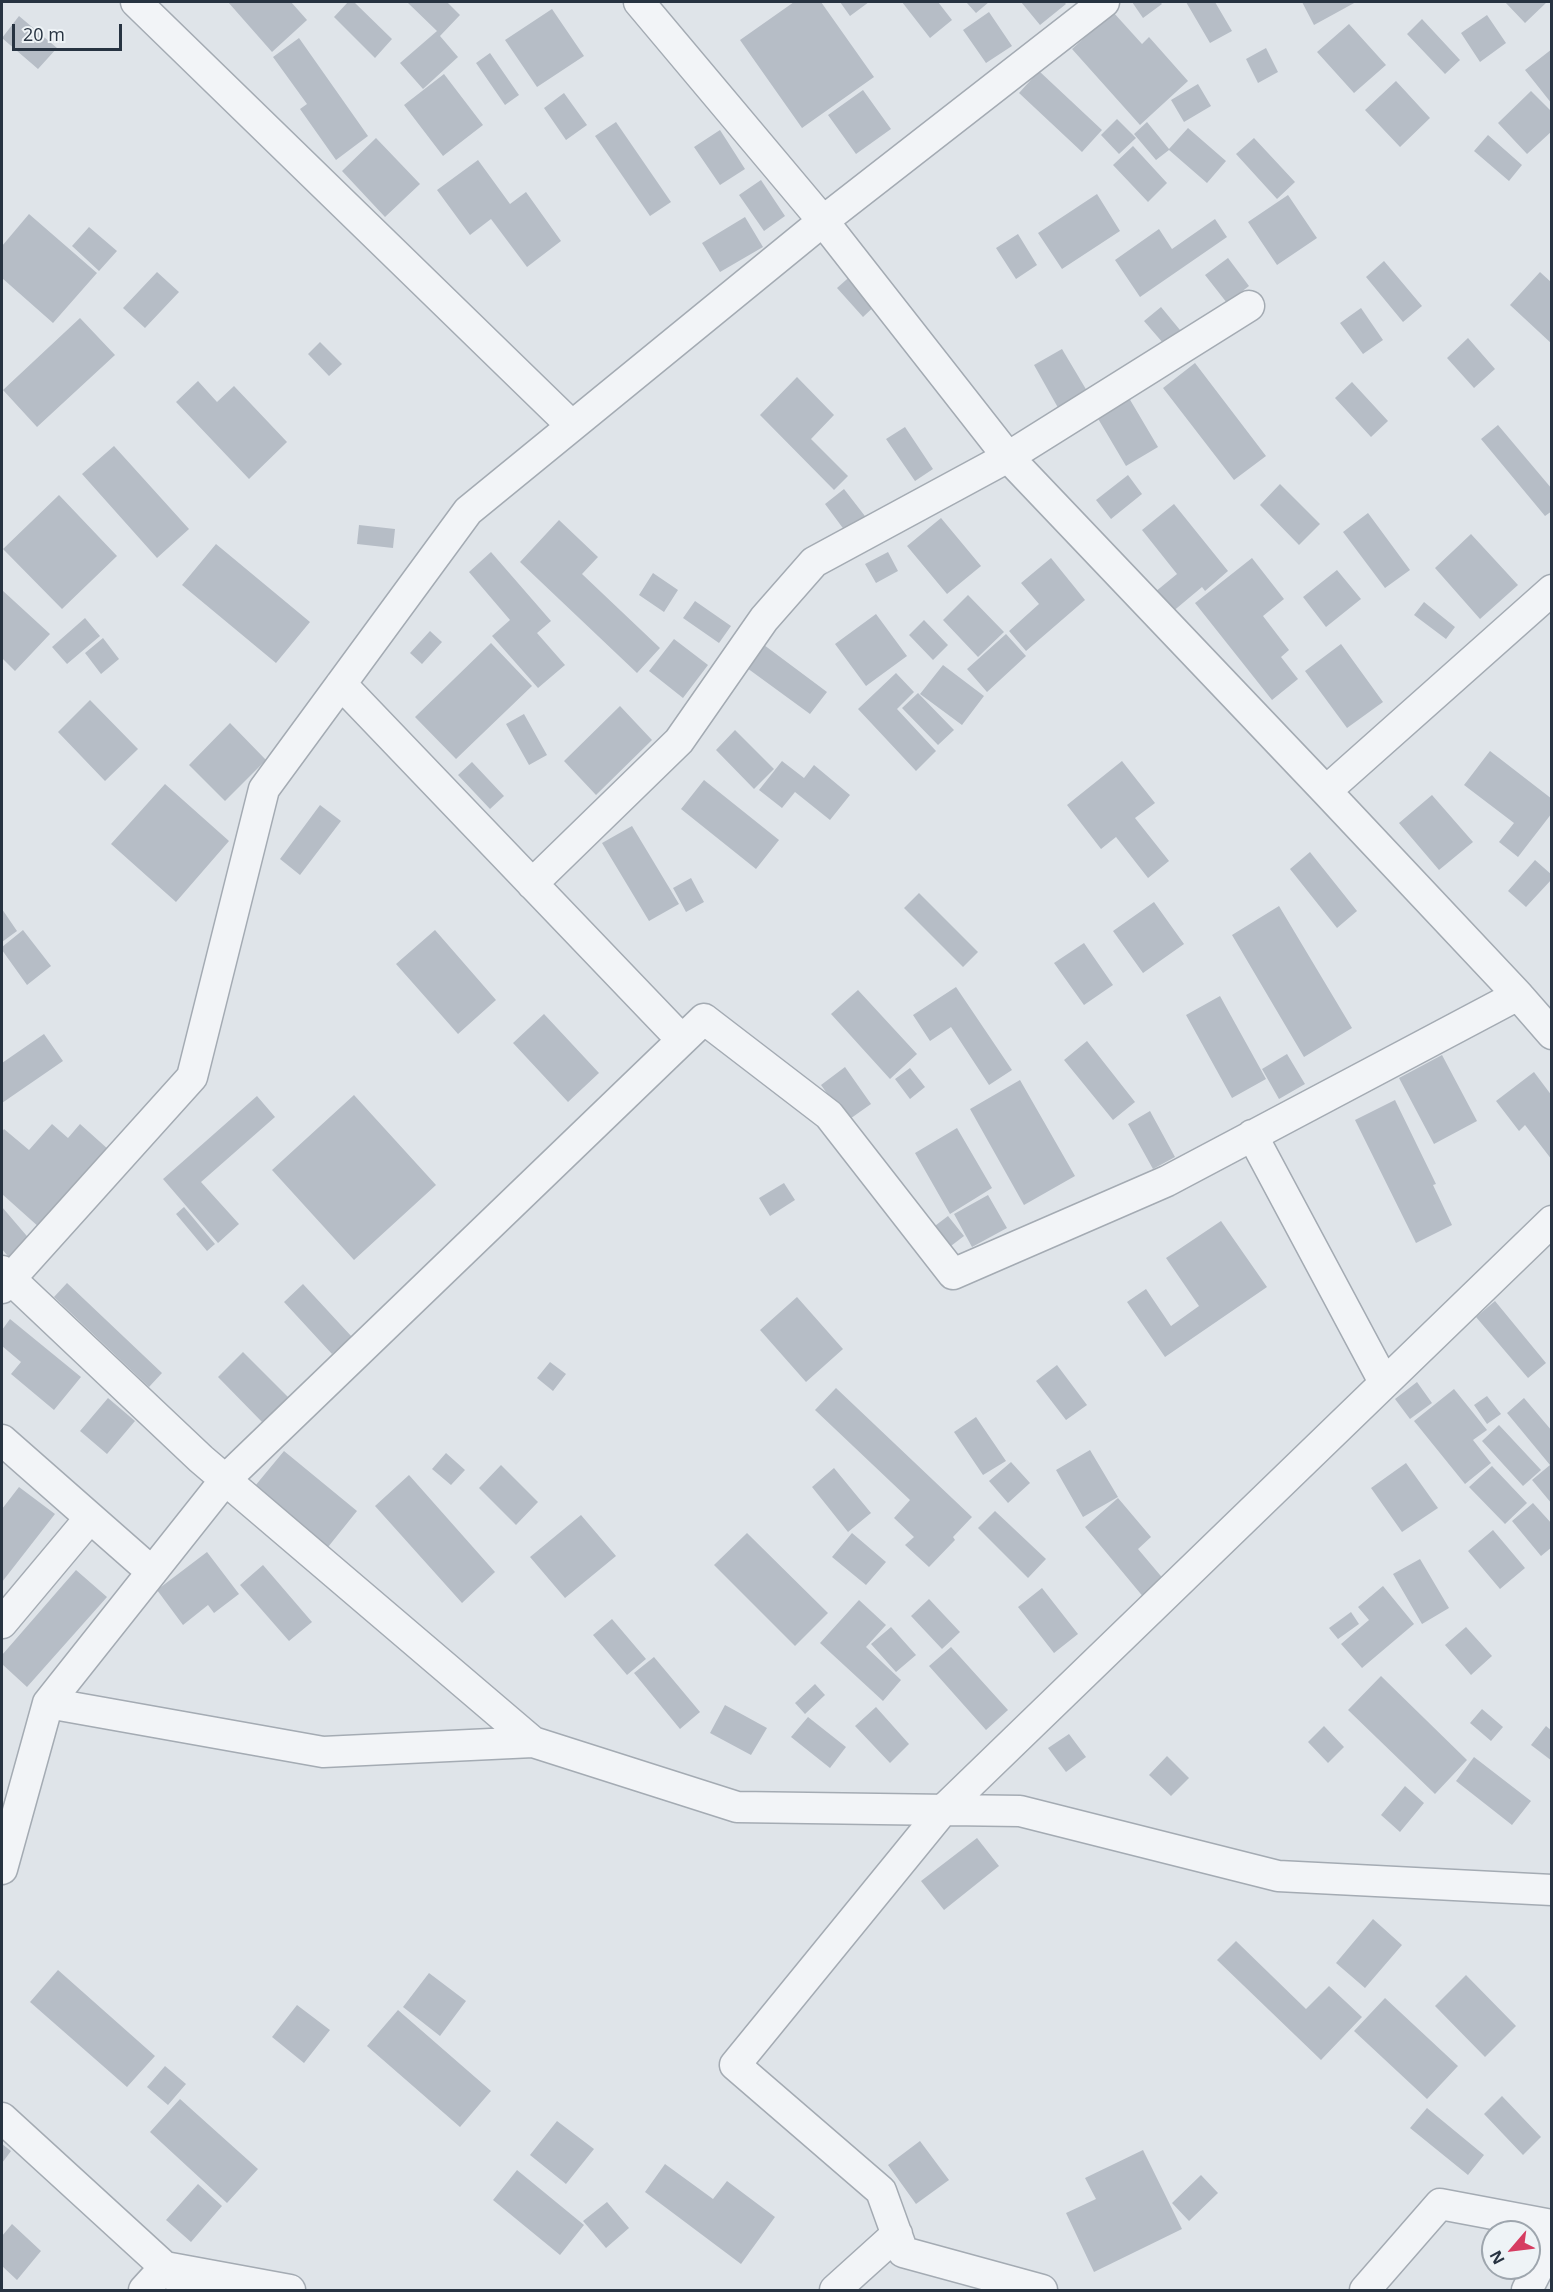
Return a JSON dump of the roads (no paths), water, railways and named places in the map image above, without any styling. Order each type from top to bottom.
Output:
[{"type":"street","points":[[136,2],[571,425]]},
{"type":"street","points":[[639,2],[823,221],[1008,457],[1518,995],[1551,1034]]},
{"type":"street","points":[[533,1742],[225,1480],[4,1279],[192,1077],[264,789],[468,511],[823,221],[1104,2]]},
{"type":"street","points":[[532,884],[679,741],[764,619],[814,562],[1008,457],[1249,306]]},
{"type":"street","points":[[1326,791],[1551,590]]},
{"type":"street","points":[[340,684],[682,1040]]},
{"type":"street","points":[[2,1869],[48,1703],[225,1480],[704,1019],[829,1115],[953,1274],[1167,1182],[1518,995]]},
{"type":"street","points":[[1252,1136],[1384,1382]]},
{"type":"street","points":[[1042,2290],[903,2252],[881,2191],[735,2065],[943,1810],[1551,1221]]},
{"type":"street","points":[[2,1440],[152,1572]]},
{"type":"street","points":[[2,1623],[90,1518]]},
{"type":"street","points":[[48,1703],[323,1752],[533,1742],[737,1807],[1020,1811],[1278,1876],[1551,1890]]},
{"type":"street","points":[[2,2118],[190,2290]]},
{"type":"street","points":[[1365,2290],[1440,2204],[1551,2225]]},
{"type":"street","points":[[835,2290],[897,2234]]},
{"type":"street","points":[[1527,2290],[1551,2241]]},
{"type":"street","points":[[144,2290],[165,2267]]},
{"type":"street","points":[[165,2267],[290,2290]]}]
